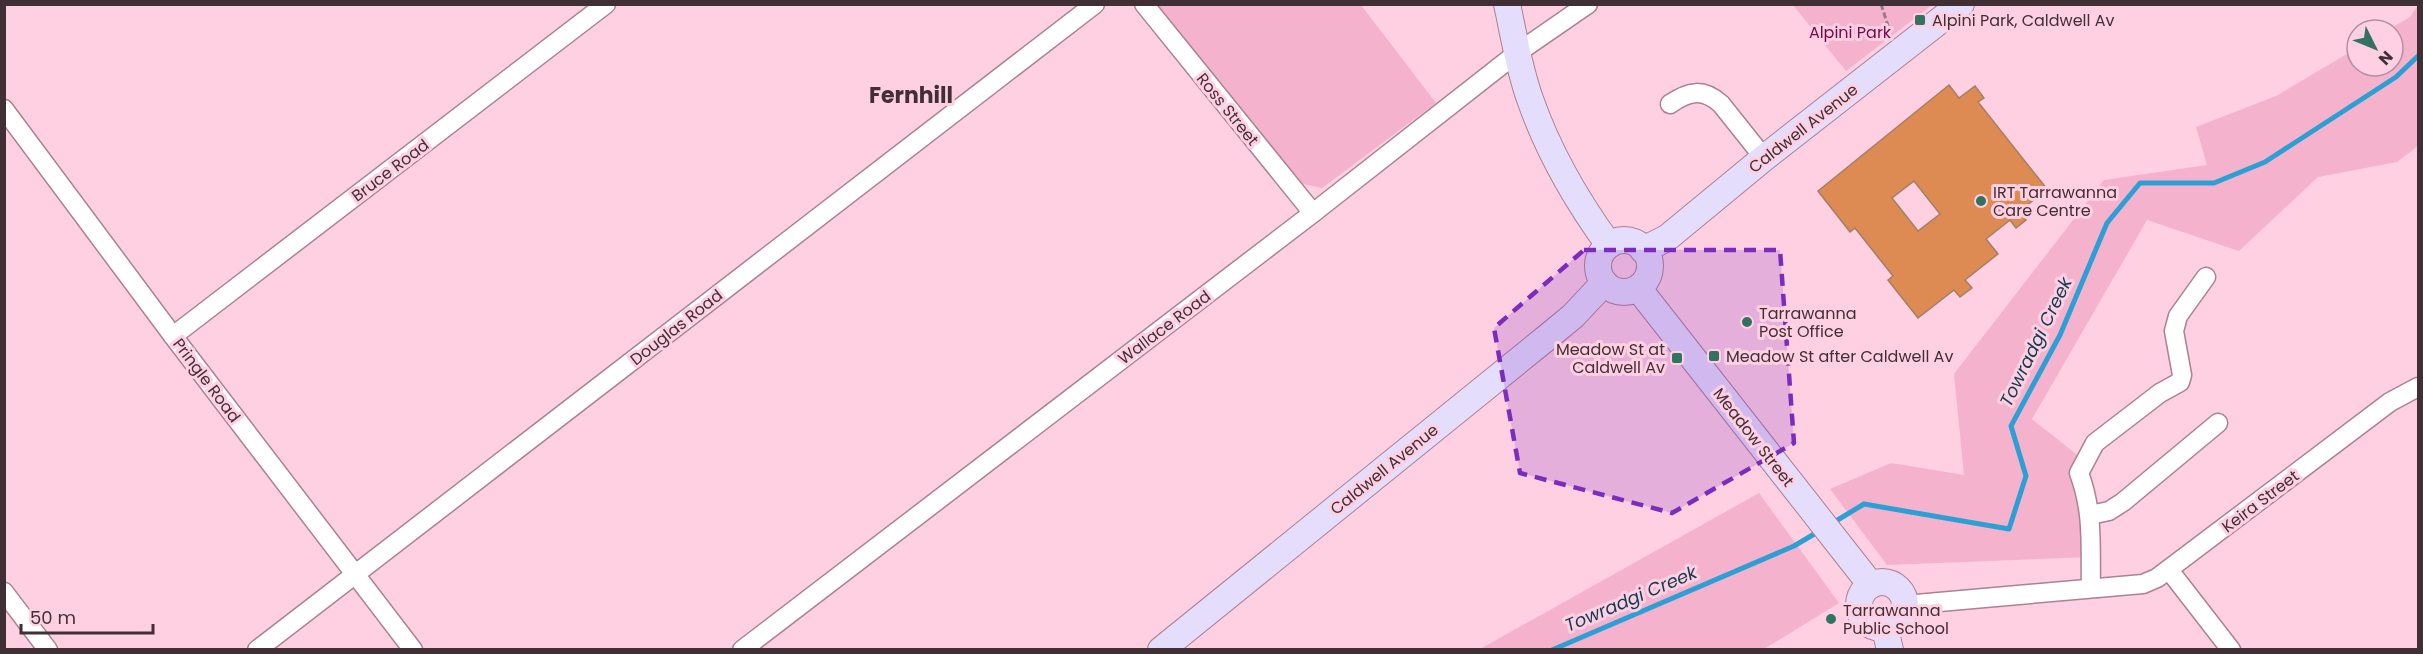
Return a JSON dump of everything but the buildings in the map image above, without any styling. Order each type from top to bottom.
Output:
[{"type":"main road","points":[[1507,4],[1517,53],[1530,99],[1563,173],[1609,245]]},
{"type":"main road","name":"Caldwell Avenue","points":[[1643,250],[1667,238],[1764,158],[1961,4]]},
{"type":"main road","points":[[1624,240],[1633,242],[1643,250],[1649,262],[1648,274],[1638,288],[1619,292],[1604,283],[1598,265],[1600,256],[1609,245],[1624,240]]},
{"type":"main road","name":"Caldwell Avenue","points":[[1161,650],[1573,316],[1604,283]]},
{"type":"main road","name":"Meadow Street","points":[[1638,288],[1871,585]]},
{"type":"main road","points":[[1878,582],[1893,584],[1903,594],[1905,605],[1903,616],[1888,639],[1870,625],[1860,612],[1861,597],[1871,585],[1878,582]]},
{"type":"street","name":"Douglas Road","points":[[257,650],[1095,4]]},
{"type":"street","name":"Ross Street","points":[[1144,4],[1313,213]]},
{"type":"street","name":"Wallace Road","points":[[742,650],[1313,213],[1517,53],[1588,4]]},
{"type":"street","name":"Bruce Road","points":[[173,336],[605,5]]},
{"type":"street","points":[[1670,104],[1684,94],[1693,92],[1713,97],[1764,158]]},
{"type":"street","name":"Pringle Road","points":[[4,109],[173,336],[413,650]]},
{"type":"street","points":[[2091,588],[2091,515],[2079,473],[2096,443],[2160,393],[2180,382],[2182,375],[2174,331],[2178,316],[2206,277]]},
{"type":"street","name":"Keira Street","points":[[1905,605],[2143,584],[2169,570],[2390,402],[2418,387]]},
{"type":"street","points":[[2091,515],[2109,511],[2123,502],[2153,474],[2218,423]]},
{"type":"street","points":[[2169,570],[2231,650]]},
{"type":"street","points":[[4,592],[48,650]]},
{"type":"path","points":[[1881,4],[1888,25]]},
{"type":"highlighted area","points":[[1584,250],[1780,250],[1794,443],[1672,513],[1520,473],[1494,328]]},
{"type":"green space","points":[[1157,5],[1361,5],[1436,103],[1322,188],[1298,183]]},
{"type":"green space","name":"Alpini Park","points":[[1793,5],[1932,5],[1846,71]]},
{"type":"green space","points":[[2418,5],[2418,146],[2397,162],[2318,177],[2239,251],[2147,220],[2032,419],[2081,458],[2090,557],[1887,565],[1830,489],[1891,463],[1964,475],[1954,374],[2104,180],[2207,165],[2196,127],[2276,96],[2345,55],[2345,78],[2405,78],[2405,20],[2410,17]]},
{"type":"green space","points":[[1759,493],[1839,603],[1764,649],[1480,649]]},
{"type":"waterway","name":"Towradgi Creek","points":[[1831,524],[1864,504],[2009,529],[2026,476],[2011,426],[2060,335],[2107,223],[2140,183],[2214,183],[2265,162],[2396,77],[2418,56]]},
{"type":"waterway","name":"Towradgi Creek","points":[[1552,650],[1794,546],[1821,530]]},
{"type":"place","name":"Alpini Park, Caldwell Av","points":[[1920,20]]},
{"type":"place","name":"IRT Tarrawanna Care Centre","points":[[1981,201]]},
{"type":"place","name":"Tarrawanna Post Office","points":[[1747,322]]},
{"type":"place","name":"Meadow St after Caldwell Av","points":[[1714,356]]},
{"type":"place","name":"Meadow St at Caldwell Av","points":[[1677,358]]},
{"type":"place","name":"Tarrawanna Public School","points":[[1831,619]]},
{"type":"district","name":"Fernhill","points":[[911,95]]}]
